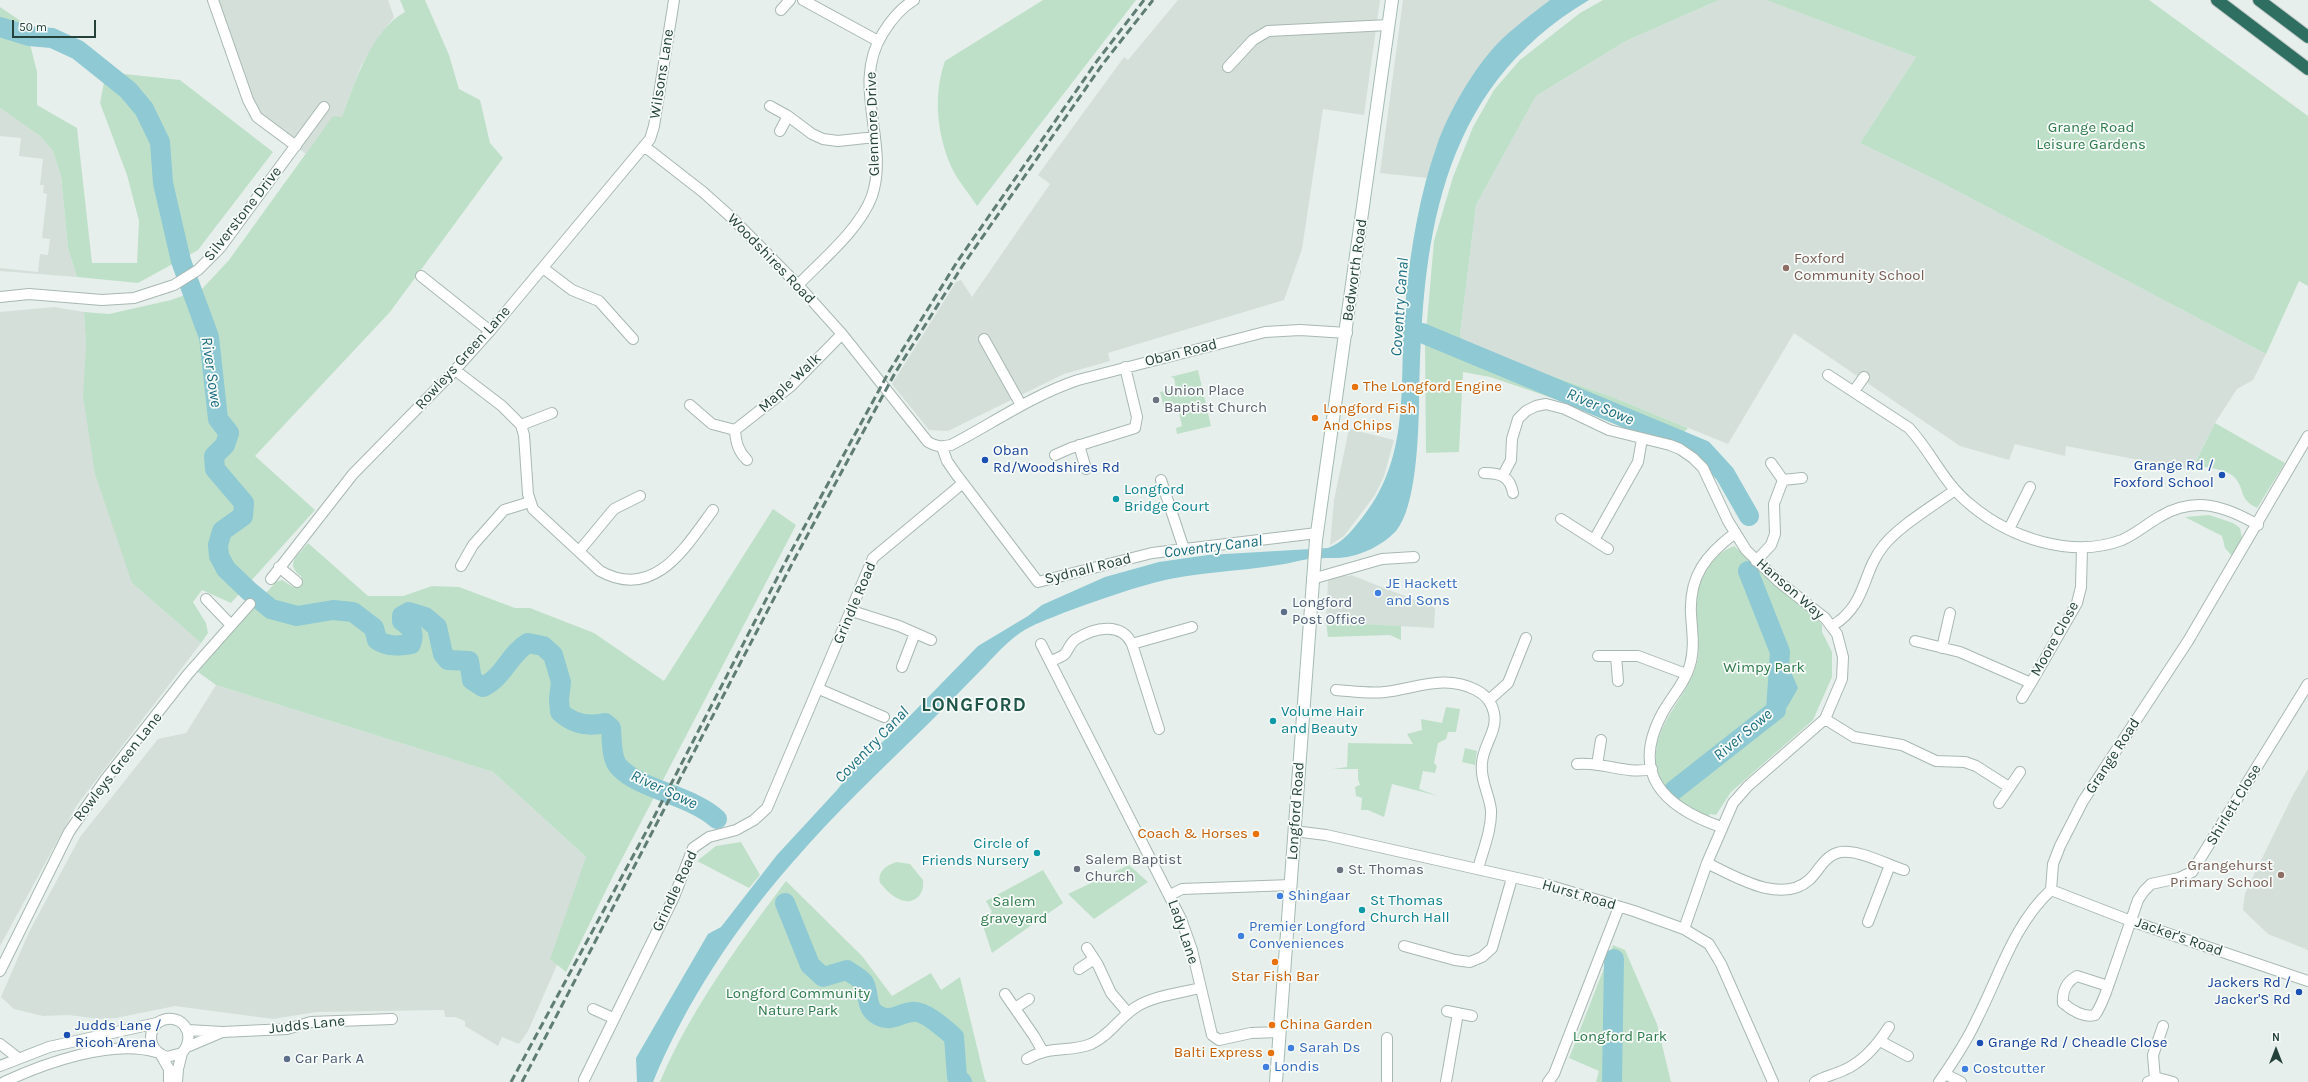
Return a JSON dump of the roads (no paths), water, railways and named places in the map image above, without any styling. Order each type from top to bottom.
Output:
[{"type":"highway","points":[[2217,0],[2308,69]]},
{"type":"highway","points":[[2259,0],[2308,37]]},
{"type":"main road","name":"Bedworth Road","points":[[1316,537],[1347,333],[1392,0]]},
{"type":"main road","name":"Longford Road","points":[[1276,1082],[1312,575],[1316,537]]},
{"type":"street","points":[[213,0],[248,100],[257,117],[296,146]]},
{"type":"street","name":"Wilsons Lane","points":[[644,146],[650,139],[654,126],[674,0]]},
{"type":"street","points":[[781,10],[790,0]]},
{"type":"street","points":[[802,0],[878,40]]},
{"type":"street","name":"Glenmore Drive","points":[[798,285],[854,227],[871,197],[877,166],[875,137],[869,96],[869,73],[878,40],[891,20],[914,0]]},
{"type":"street","points":[[1228,67],[1253,40],[1268,31],[1389,25]]},
{"type":"street","points":[[770,106],[788,116],[803,128],[823,139],[838,141],[875,137]]},
{"type":"street","name":"Silverstone Drive","points":[[0,297],[29,294],[102,300],[134,298],[174,285],[198,270],[220,248],[324,107]]},
{"type":"street","points":[[780,131],[788,116]]},
{"type":"street","name":"Rowleys Green Lane","points":[[270,579],[353,474],[455,370],[543,268],[644,146]]},
{"type":"street","name":"Woodshires Road","points":[[644,146],[714,202],[798,285],[842,334],[928,442],[942,447]]},
{"type":"street","points":[[543,268],[572,290],[599,301],[633,339]]},
{"type":"street","points":[[421,276],[490,330]]},
{"type":"street","name":"Oban Road","points":[[942,447],[951,445],[982,429],[1021,405],[1063,385],[1125,367],[1265,332],[1300,330],[1347,333]]},
{"type":"street","name":"Maple Walk","points":[[735,430],[791,386],[842,334]]},
{"type":"street","points":[[984,339],[1021,405]]},
{"type":"street","points":[[1055,455],[1079,445],[1129,431],[1136,426],[1137,417],[1125,367]]},
{"type":"street","points":[[455,370],[502,406],[521,425],[530,502],[540,517],[580,550],[600,571],[622,580],[643,580],[660,571],[672,562],[713,510]]},
{"type":"street","points":[[1828,375],[1909,428],[1920,439],[1944,478],[1972,506],[2008,528],[2051,544],[2082,548],[2110,544],[2123,539],[2162,516],[2188,506],[2221,508],[2258,525]]},
{"type":"street","points":[[1854,391],[1864,377]]},
{"type":"street","points":[[690,405],[712,424],[735,430],[736,443],[739,452],[747,460]]},
{"type":"street","name":"Hanson Way","points":[[1503,475],[1510,460],[1512,439],[1518,419],[1526,411],[1536,406],[1555,405],[1609,430],[1670,445],[1693,458],[1709,478],[1735,533],[1756,561],[1832,626],[1841,645],[1843,667],[1839,688],[1825,718],[1740,794],[1733,803],[1707,863],[1684,929]]},
{"type":"street","points":[[521,425],[552,413]]},
{"type":"street","name":"Grange Road","points":[[2051,890],[2053,864],[2060,846],[2083,801],[2188,640],[2258,525],[2308,436]]},
{"type":"street","points":[[1594,540],[1635,467],[1642,439]]},
{"type":"street","points":[[1079,445],[1086,469]]},
{"type":"street","name":"Sydnall Road","points":[[942,447],[947,461],[1038,582],[1145,555],[1184,549],[1316,537]]},
{"type":"street","points":[[1771,463],[1783,480]]},
{"type":"street","points":[[1484,473],[1503,475],[1509,481],[1513,493]]},
{"type":"street","points":[[1783,480],[1802,478]]},
{"type":"street","points":[[1161,480],[1184,549]]},
{"type":"street","points":[[1756,561],[1771,545],[1775,534],[1774,504],[1783,480]]},
{"type":"street","name":"Grindle Road","points":[[584,1080],[613,1018],[674,897],[684,867],[693,848],[702,840],[736,830],[754,820],[767,808],[876,554],[963,483]]},
{"type":"street","points":[[2008,528],[2030,487]]},
{"type":"street","points":[[1832,626],[1846,617],[1859,600],[1872,567],[1884,545],[1896,534],[1955,490]]},
{"type":"street","points":[[580,550],[614,509],[640,496]]},
{"type":"street","points":[[461,566],[473,545],[504,510],[530,502]]},
{"type":"street","points":[[1561,519],[1608,549]]},
{"type":"street","points":[[1721,828],[1693,816],[1668,800],[1656,783],[1652,769],[1650,750],[1656,726],[1686,674],[1692,651],[1691,601],[1695,579],[1708,555],[1735,533]]},
{"type":"street","name":"Moore Close","points":[[2022,698],[2077,603],[2081,587],[2082,548]]},
{"type":"street","points":[[1312,575],[1382,559],[1414,556]]},
{"type":"street","points":[[279,567],[297,582]]},
{"type":"street","points":[[206,599],[231,625]]},
{"type":"street","name":"Rowleys Green Lane","points":[[0,971],[69,832],[105,780],[188,674],[250,604]]},
{"type":"street","points":[[852,611],[931,640]]},
{"type":"street","points":[[1942,648],[1950,613]]},
{"type":"street","points":[[1132,644],[1192,626]]},
{"type":"street","points":[[1052,661],[1065,654],[1075,639],[1101,629],[1110,628],[1120,631],[1129,638],[1132,644],[1159,729]]},
{"type":"street","points":[[902,667],[915,633]]},
{"type":"street","points":[[1489,700],[1508,683],[1526,638]]},
{"type":"street","name":"Moore Close","points":[[1915,641],[1960,652],[2030,683]]},
{"type":"street","name":"Lady Lane","points":[[1041,644],[1052,661],[1105,771],[1170,895],[1190,943],[1212,1035],[1215,1039],[1224,1039],[1251,1033],[1279,1032]]},
{"type":"street","points":[[1598,656],[1638,656],[1686,674]]},
{"type":"street","points":[[1616,656],[1618,681]]},
{"type":"street","points":[[1336,690],[1383,693],[1443,681],[1469,686],[1489,700],[1495,714],[1495,724],[1483,752],[1481,764],[1482,776],[1489,800],[1491,820],[1478,869]]},
{"type":"street","name":"Shirlett Close","points":[[2108,986],[2138,900],[2151,884],[2179,878],[2192,872],[2308,684]]},
{"type":"street","points":[[819,689],[884,717]]},
{"type":"street","points":[[1825,718],[1854,737],[1902,745],[1936,761],[1965,762],[1976,766],[2009,787]]},
{"type":"street","points":[[1597,765],[1601,740]]},
{"type":"street","points":[[1576,764],[1597,765],[1630,772],[1652,769]]},
{"type":"street","points":[[1999,803],[2020,772]]},
{"type":"street","name":"Hurst Road","points":[[1294,831],[1326,835],[1548,885],[1684,929],[1709,944],[1721,964],[1772,1082]]},
{"type":"street","points":[[1707,863],[1735,876],[1779,890],[1795,888],[1807,881],[1825,861],[1838,853],[1853,852],[1904,870]]},
{"type":"street","points":[[1868,922],[1890,865]]},
{"type":"street","points":[[1404,946],[1455,960],[1470,962],[1482,957],[1492,948],[1512,878]]},
{"type":"street","points":[[1170,895],[1182,889],[1291,885]]},
{"type":"street","points":[[1961,1082],[1942,1078],[1977,1020],[2020,928],[2035,905],[2051,890]]},
{"type":"street","name":"Jacker's Road","points":[[2051,890],[2131,921],[2308,981]]},
{"type":"street","points":[[1548,1082],[1554,1074],[1619,907]]},
{"type":"street","points":[[1087,948],[1111,993],[1128,1013]]},
{"type":"street","points":[[1079,969],[1094,959]]},
{"type":"street","points":[[2077,976],[2108,986],[2095,1015],[2090,1016],[2070,1009],[2063,1002],[2066,988],[2071,979],[2077,976]]},
{"type":"street","points":[[1027,1058],[1042,1050],[1075,1048],[1094,1042],[1113,1029],[1128,1013],[1144,1003],[1200,988]]},
{"type":"street","points":[[1005,994],[1042,1050]]},
{"type":"street","points":[[1015,1008],[1029,999]]},
{"type":"street","points":[[593,1009],[613,1018]]},
{"type":"street","points":[[1447,1012],[1472,1016]]},
{"type":"street","points":[[1446,1082],[1458,1013]]},
{"type":"street","points":[[0,1066],[18,1058],[80,1039],[157,1023],[163,1020],[174,1019],[180,1021],[188,1030],[189,1035],[178,1069],[177,1082]]},
{"type":"street","name":"Judds Lane","points":[[188,1030],[222,1032],[287,1029],[311,1022],[392,1019]]},
{"type":"street","points":[[157,1023],[151,1034],[152,1047],[159,1054],[169,1069],[169,1082]]},
{"type":"street","points":[[2163,1026],[2153,1055],[2152,1080],[2173,1082]]},
{"type":"street","points":[[1815,1082],[1824,1077],[1846,1070],[1880,1041],[1889,1027]]},
{"type":"street","name":"Judds Lane","points":[[185,1050],[222,1032]]},
{"type":"street","points":[[1387,1038],[1387,1082]]},
{"type":"street","points":[[1880,1041],[1908,1056]]},
{"type":"street","points":[[0,1044],[18,1058]]},
{"type":"street","points":[[4,1082],[54,1062],[81,1055],[143,1048],[159,1054],[174,1057],[185,1050]]},
{"type":"water","points":[[1550,0],[1589,0],[1538,37],[1498,79],[1468,126],[1447,177],[1433,232],[1425,289],[1415,472],[1408,506],[1403,520],[1396,531],[1383,542],[1367,551],[1341,558],[1318,558],[1286,564],[1199,574],[1153,583],[1119,593],[1063,613],[1036,624],[1020,633],[1002,648],[825,826],[792,863],[751,913],[696,995],[666,1052],[653,1082],[637,1082],[636,1058],[708,934],[721,927],[777,855],[837,790],[856,766],[900,726],[978,646],[1028,616],[1042,605],[1105,577],[1159,562],[1208,555],[1328,548],[1343,539],[1355,527],[1379,493],[1390,466],[1397,439],[1402,383],[1406,297],[1411,258],[1421,201],[1437,145],[1462,92],[1488,54],[1510,32]]},
{"type":"water","points":[[1791,672],[1798,688],[1786,709],[1772,720],[1755,726],[1772,697]]},
{"type":"waterway","name":"River Sowe","points":[[0,27],[29,36],[52,38],[78,50],[128,90],[144,109],[160,142],[163,183],[181,261],[209,337],[218,419],[229,433],[225,445],[214,456],[215,469],[244,503],[243,516],[222,531],[218,545],[219,556],[226,569],[271,609],[297,616],[333,610],[353,612],[374,628],[377,640],[389,645],[411,644],[413,634],[408,626],[402,621],[402,616],[409,612],[425,617],[437,627],[443,654],[448,660],[469,661],[472,680],[483,687],[490,683],[516,653],[528,643],[543,646],[553,655],[561,682],[559,699],[560,712],[575,722],[581,724],[593,725],[605,723],[611,728],[613,754],[616,764],[628,775],[652,787],[694,804],[717,819]]},
{"type":"waterway","name":"River Sowe","points":[[1422,333],[1703,450],[1725,474],[1749,516]]},
{"type":"waterway","name":"River Sowe","points":[[1673,791],[1776,710],[1780,652],[1748,571]]},
{"type":"waterway","name":"River Sowe","points":[[785,903],[810,965],[823,977],[847,970],[863,981],[866,987],[870,1007],[876,1014],[881,1017],[891,1018],[907,1013],[917,1012],[934,1021],[954,1037],[957,1077],[962,1082]]},
{"type":"waterway","name":"River Sowe","points":[[1612,1082],[1614,959]]},
{"type":"railway","points":[[511,1082],[653,819],[788,557],[890,370],[957,262],[1097,61],[1144,0]]},
{"type":"railway","points":[[522,1082],[794,560],[895,373],[963,265],[1102,65],[1153,0]]},
{"type":"place","name":"Foxford Community School","points":[[1786,268]]},
{"type":"place","name":"The Longford Engine","points":[[1355,387]]},
{"type":"place","name":"Union Place Baptist Church","points":[[1156,400]]},
{"type":"place","name":"Longford Fish And Chips","points":[[1315,418]]},
{"type":"place","name":"Oban Rd/Woodshires Rd","points":[[985,460]]},
{"type":"place","name":"Grange Rd / Foxford School","points":[[2222,475]]},
{"type":"place","name":"Longford Bridge Court","points":[[1116,499]]},
{"type":"place","name":"JE Hackett and Sons","points":[[1378,593]]},
{"type":"place","name":"Longford Post Office","points":[[1284,612]]},
{"type":"place","name":"Volume Hair and Beauty","points":[[1273,721]]},
{"type":"place","name":"Coach & Horses","points":[[1256,834]]},
{"type":"place","name":"Circle of Friends Nursery","points":[[1037,853]]},
{"type":"place","name":"Salem Baptist Church","points":[[1077,869]]},
{"type":"place","name":"St. Thomas","points":[[1340,870]]},
{"type":"place","name":"Grangehurst Primary School","points":[[2281,875]]},
{"type":"place","name":"Shingaar","points":[[1280,896]]},
{"type":"place","name":"St Thomas Church Hall","points":[[1362,910]]},
{"type":"place","name":"Premier Longford Conveniences","points":[[1241,936]]},
{"type":"place","name":"Star Fish Bar","points":[[1275,962]]},
{"type":"place","name":"Jackers Rd / Jacker'S Rd","points":[[2299,992]]},
{"type":"place","name":"China Garden","points":[[1272,1025]]},
{"type":"place","name":"Judds Lane / Ricoh Arena","points":[[67,1035]]},
{"type":"place","name":"Grange Rd / Cheadle Close","points":[[1980,1043]]},
{"type":"place","name":"Sarah Ds","points":[[1291,1048]]},
{"type":"place","name":"Balti Express","points":[[1271,1053]]},
{"type":"place","name":"Car Park A","points":[[287,1059]]},
{"type":"place","name":"Londis","points":[[1266,1067]]},
{"type":"place","name":"Costcutter","points":[[1965,1069]]},
{"type":"district","name":"LONGFORD","points":[[974,706]]},
{"type":"park label","name":"Grange Road Leisure Gardens","points":[[2091,136]]},
{"type":"park label","name":"Wimpy Park","points":[[1764,668]]},
{"type":"park label","name":"Salem graveyard","points":[[1014,910]]},
{"type":"park label","name":"Longford Community Nature Park","points":[[798,1002]]},
{"type":"park label","name":"Longford Park","points":[[1620,1037]]},
{"type":"water label","name":"Coventry Canal","points":[[1400,307]]},
{"type":"water label","name":"Coventry Canal","points":[[1213,547]]},
{"type":"water label","name":"Coventry Canal","points":[[872,745]]}]
